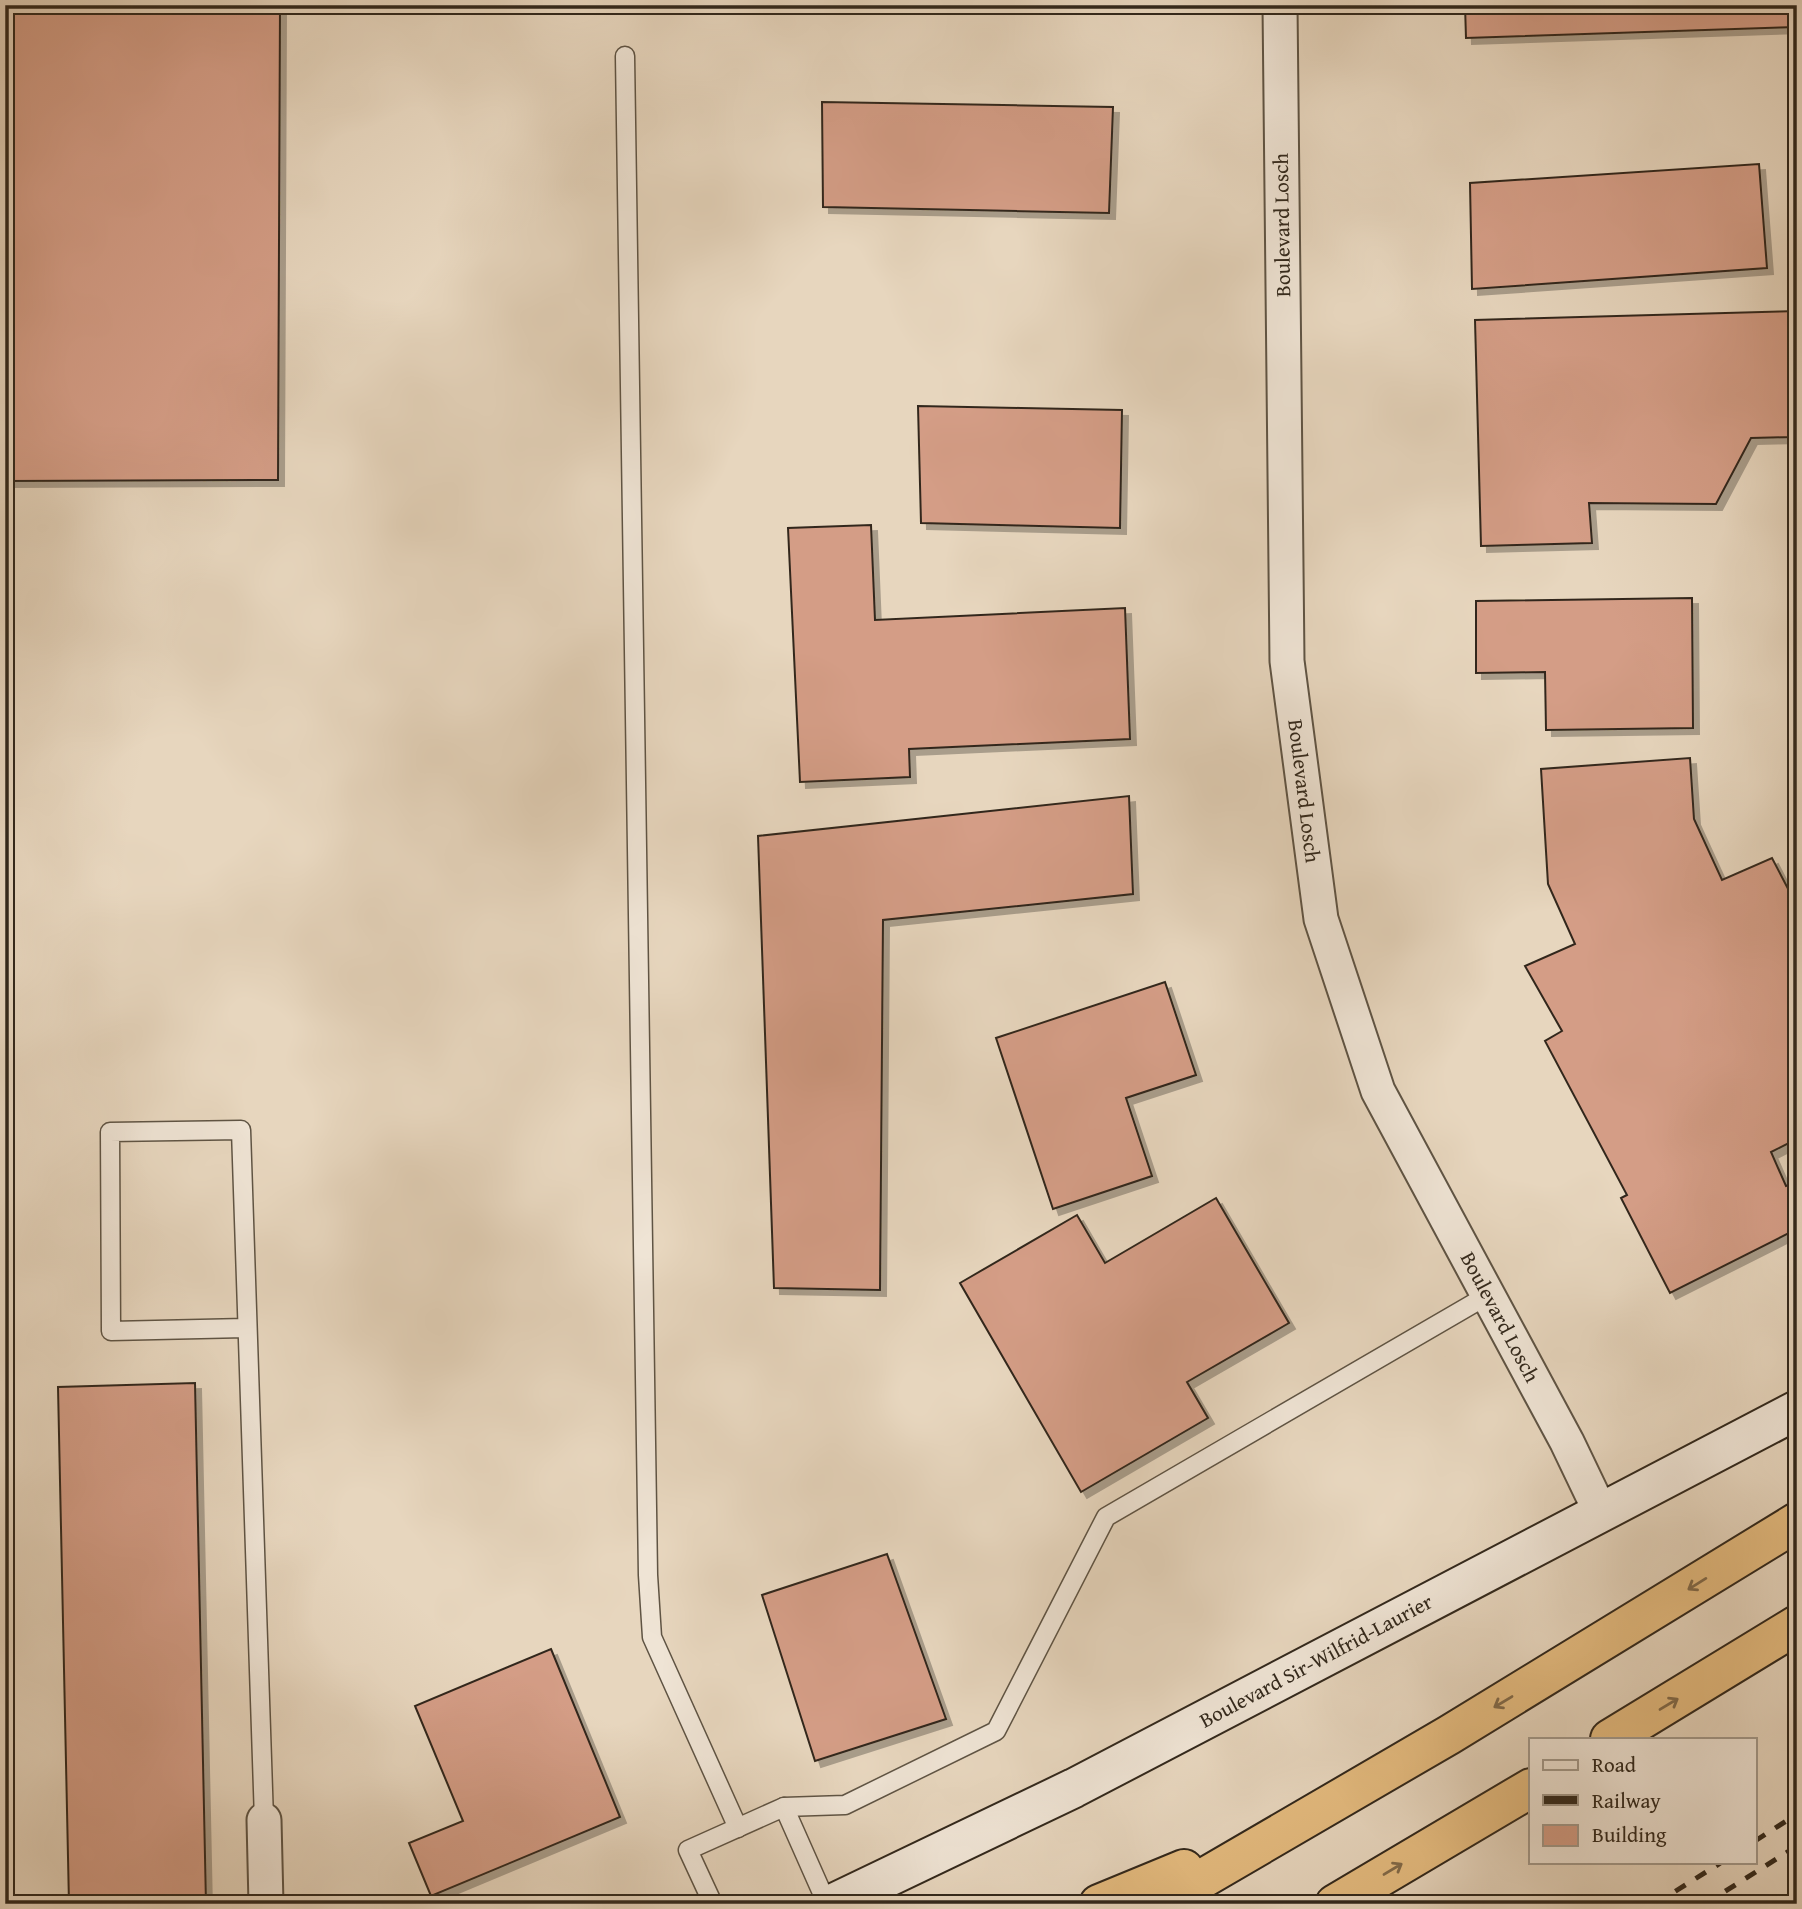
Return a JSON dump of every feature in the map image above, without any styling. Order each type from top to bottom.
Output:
[{"type":"highway","points":[[1159,1904],[1540,1680],[1797,1522]]},
{"type":"highway","points":[[1612,1738],[1797,1625]]},
{"type":"highway","points":[[1335,1904],[1529,1789]]},
{"type":"highway","points":[[1098,1904],[1297,1823]]},
{"type":"street","name":"Boulevard Losch","points":[[1280,5],[1287,661],[1321,919],[1378,1091],[1601,1513]]},
{"type":"street","name":"Boulevard Sir-Wilfrid-Laurier","points":[[832,1904],[1016,1818],[1797,1410]]},
{"type":"street","points":[[264,1820],[266,1904]]},
{"type":"lane","points":[[625,56],[647,1561],[652,1637],[738,1828]]},
{"type":"lane","points":[[245,1328],[111,1331],[110,1132],[241,1130],[245,1328],[264,1820]]},
{"type":"lane","points":[[713,1904],[688,1850],[783,1807],[845,1805],[996,1731],[1106,1517],[1488,1295]]},
{"type":"lane","points":[[783,1807],[827,1904]]},
{"type":"building","points":[[5,5],[280,5],[278,480],[5,481]]},
{"type":"building","points":[[1465,5],[1797,5],[1797,27],[1466,38]]},
{"type":"building","points":[[822,102],[1113,107],[1109,213],[823,207]]},
{"type":"building","points":[[1759,164],[1767,268],[1472,289],[1470,183]]},
{"type":"building","points":[[1797,311],[1797,437],[1751,438],[1716,504],[1589,503],[1592,543],[1481,546],[1475,320]]},
{"type":"building","points":[[918,406],[1122,410],[1120,528],[921,523]]},
{"type":"building","points":[[871,525],[875,620],[1125,608],[1130,739],[909,749],[910,777],[800,782],[788,528]]},
{"type":"building","points":[[1692,598],[1693,728],[1546,730],[1545,672],[1476,673],[1476,601]]},
{"type":"building","points":[[1690,758],[1694,819],[1722,880],[1772,858],[1797,906],[1797,1139],[1771,1152],[1786,1186],[1797,1182],[1797,1229],[1670,1293],[1621,1198],[1627,1195],[1545,1041],[1562,1031],[1525,966],[1575,944],[1548,884],[1541,769]]},
{"type":"building","points":[[1129,796],[1133,894],[883,920],[880,1290],[774,1288],[758,836]]},
{"type":"building","points":[[1165,982],[1196,1075],[1126,1098],[1152,1176],[1053,1209],[996,1038]]},
{"type":"building","points":[[1216,1198],[1289,1323],[1187,1382],[1208,1418],[1081,1492],[960,1283],[1077,1215],[1105,1263]]},
{"type":"building","points":[[195,1383],[206,1904],[69,1904],[58,1387]]},
{"type":"building","points":[[887,1554],[946,1719],[815,1761],[762,1595]]},
{"type":"building","points":[[551,1649],[620,1817],[431,1896],[409,1843],[463,1821],[415,1706]]},
{"type":"railway","points":[[1756,1840],[1797,1814]]},
{"type":"railway","points":[[1705,1904],[1797,1846]]},
{"type":"railway","points":[[1655,1904],[1719,1864]]}]
